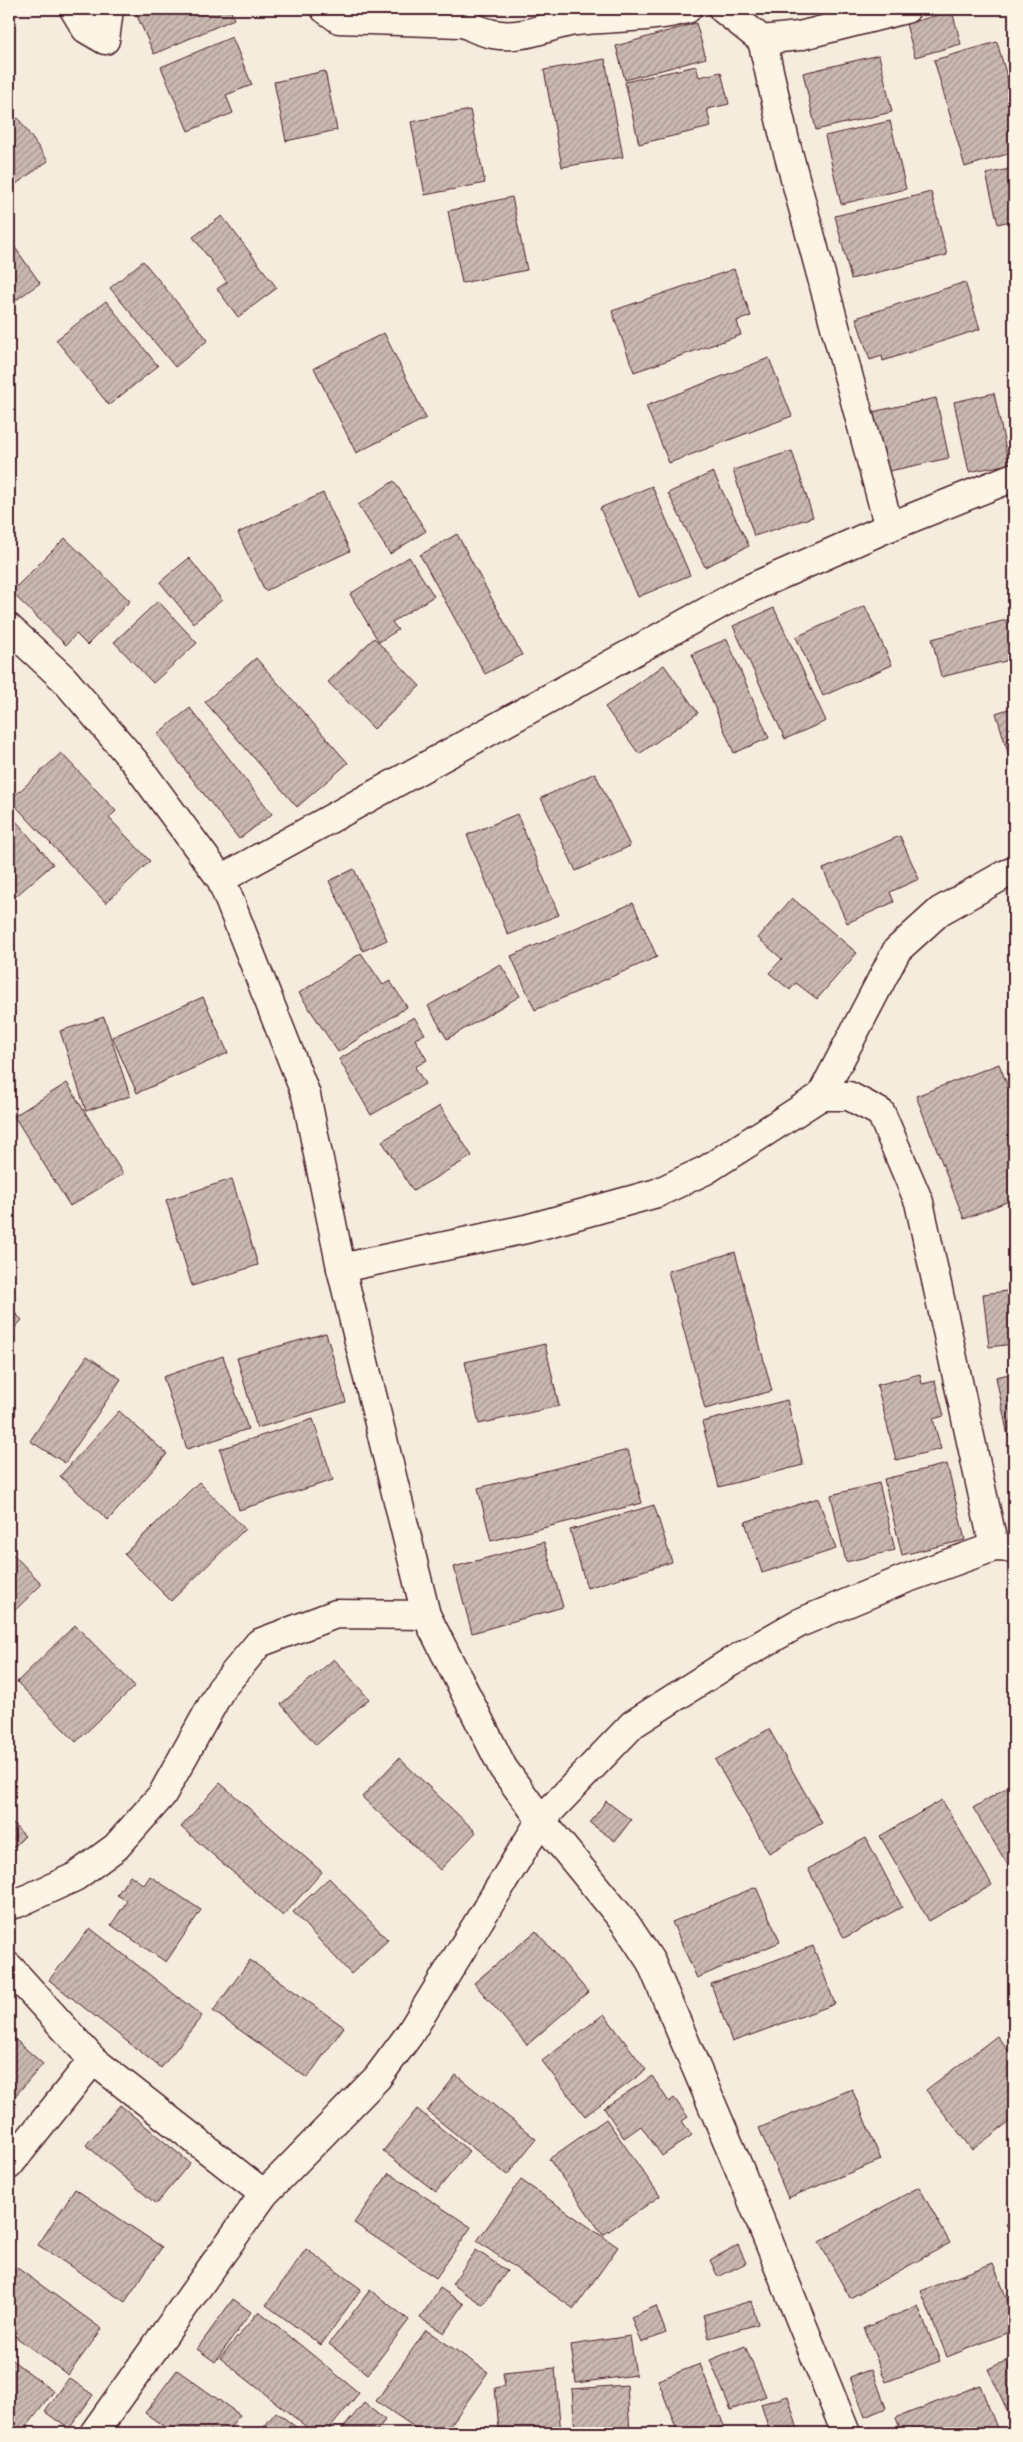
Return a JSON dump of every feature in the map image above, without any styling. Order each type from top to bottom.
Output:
[{"type":"street","points":[[74,9],[86,28],[105,40],[109,9]]},
{"type":"street","points":[[336,12],[454,16],[494,34],[523,35],[574,22],[662,16],[686,9]]},
{"type":"street","points":[[723,9],[762,40],[785,142],[889,527]]},
{"type":"street","points":[[762,40],[799,36],[906,9]]},
{"type":"street","points":[[221,879],[744,591],[889,527],[1014,477]]},
{"type":"street","points":[[9,628],[64,679],[134,760],[221,879],[306,1095],[341,1268],[426,1616],[503,1768],[540,1820],[626,1924],[651,1962],[742,2177],[846,2433]]},
{"type":"street","points":[[341,1268],[526,1229],[656,1193],[706,1170],[821,1096],[897,950],[940,911],[1004,874],[1014,871]]},
{"type":"street","points":[[94,2433],[264,2194],[378,2078],[409,2035],[540,1820],[633,1724],[724,1666],[799,1623],[905,1579],[1004,1547],[919,1202],[881,1113],[849,1096],[821,1096]]},
{"type":"street","points":[[9,1905],[18,1903],[75,1877],[116,1847],[162,1795],[221,1689],[259,1643],[336,1614],[426,1616]]},
{"type":"street","points":[[9,1966],[93,2060],[264,2194]]},
{"type":"street","points":[[9,2165],[93,2060]]},
{"type":"building","points":[[134,9],[230,9],[234,19],[154,54]]},
{"type":"building","points":[[493,9],[509,9],[495,14]]},
{"type":"building","points":[[952,11],[961,44],[915,57],[906,24]]},
{"type":"building","points":[[696,23],[706,58],[625,80],[616,46]]},
{"type":"building","points":[[232,37],[252,85],[226,95],[233,113],[188,131],[161,67]]},
{"type":"building","points":[[997,42],[1014,101],[1014,152],[965,167],[934,60]]},
{"type":"building","points":[[879,55],[892,112],[816,130],[803,73]]},
{"type":"building","points":[[605,59],[623,157],[562,167],[544,70]]},
{"type":"building","points":[[696,66],[699,77],[721,72],[729,104],[707,109],[711,127],[639,144],[625,82]]},
{"type":"building","points":[[325,71],[337,130],[286,141],[274,82]]},
{"type":"building","points":[[9,108],[15,118],[9,122]]},
{"type":"building","points":[[470,110],[485,183],[425,195],[411,122]]},
{"type":"building","points":[[18,118],[48,161],[9,189],[9,124]]},
{"type":"building","points":[[890,121],[906,189],[841,204],[825,136]]},
{"type":"building","points":[[1014,168],[1014,220],[998,224],[986,174]]},
{"type":"building","points":[[931,192],[947,255],[851,279],[835,216]]},
{"type":"building","points":[[512,197],[527,270],[462,283],[448,211]]},
{"type":"building","points":[[222,216],[277,288],[238,317],[217,289],[227,282],[193,237]]},
{"type":"building","points":[[9,239],[40,283],[9,305]]},
{"type":"building","points":[[143,261],[208,340],[175,367],[110,288]]},
{"type":"building","points":[[1014,268],[1014,299],[1007,270]]},
{"type":"building","points":[[734,269],[751,316],[737,321],[741,335],[634,372],[612,311]]},
{"type":"building","points":[[965,282],[980,329],[883,361],[882,356],[870,360],[856,318]]},
{"type":"building","points":[[106,301],[158,366],[109,405],[56,340]]},
{"type":"building","points":[[384,333],[426,418],[356,453],[314,368]]},
{"type":"building","points":[[769,358],[792,416],[669,463],[646,406]]},
{"type":"building","points":[[994,393],[1009,464],[969,472],[954,402]]},
{"type":"building","points":[[936,398],[949,458],[885,472],[872,412]]},
{"type":"building","points":[[792,451],[813,517],[754,536],[733,470]]},
{"type":"building","points":[[713,472],[749,546],[705,567],[668,493]]},
{"type":"building","points":[[394,481],[426,531],[390,554],[358,505]]},
{"type":"building","points":[[652,486],[690,575],[638,597],[600,508]]},
{"type":"building","points":[[323,493],[350,551],[265,591],[238,533]]},
{"type":"building","points":[[457,534],[522,655],[485,674],[420,555]]},
{"type":"building","points":[[65,538],[130,601],[87,645],[76,634],[66,645],[11,592]]},
{"type":"building","points":[[409,557],[434,596],[392,622],[398,630],[379,642],[350,594]]},
{"type":"building","points":[[189,558],[222,600],[193,623],[160,582]]},
{"type":"building","points":[[158,601],[197,643],[153,683],[114,642]]},
{"type":"building","points":[[865,606],[892,665],[823,696],[796,637]]},
{"type":"building","points":[[774,608],[826,721],[785,739],[733,626]]},
{"type":"building","points":[[1014,618],[1014,659],[941,677],[932,639]]},
{"type":"building","points":[[374,638],[420,686],[374,729],[328,682]]},
{"type":"building","points":[[727,639],[769,738],[734,753],[692,654]]},
{"type":"building","points":[[256,658],[348,763],[297,807],[205,702]]},
{"type":"building","points":[[664,665],[698,713],[639,754],[605,707]]},
{"type":"building","points":[[1014,707],[1014,772],[996,713]]},
{"type":"building","points":[[190,708],[272,814],[239,839],[157,734]]},
{"type":"building","points":[[61,753],[116,811],[109,818],[150,861],[106,903],[10,800]]},
{"type":"building","points":[[595,773],[630,846],[576,871],[541,798]]},
{"type":"building","points":[[9,813],[53,864],[9,902]]},
{"type":"building","points":[[517,814],[559,915],[508,935],[467,835]]},
{"type":"building","points":[[900,836],[919,879],[890,892],[894,902],[847,923],[823,869]]},
{"type":"building","points":[[354,869],[387,940],[363,951],[329,881]]},
{"type":"building","points":[[792,898],[857,953],[817,999],[796,983],[790,990],[769,973],[782,959],[758,938]]},
{"type":"building","points":[[633,903],[657,957],[535,1010],[511,956]]},
{"type":"building","points":[[361,953],[383,985],[390,981],[407,1007],[338,1052],[299,993]]},
{"type":"building","points":[[500,964],[520,996],[447,1039],[428,1006]]},
{"type":"building","points":[[203,997],[228,1053],[137,1093],[112,1037]]},
{"type":"building","points":[[104,1017],[130,1096],[86,1111],[60,1031]]},
{"type":"building","points":[[414,1017],[425,1034],[415,1039],[427,1060],[415,1067],[425,1084],[371,1115],[339,1059]]},
{"type":"building","points":[[999,1064],[1014,1102],[1014,1199],[964,1219],[916,1096]]},
{"type":"building","points":[[67,1083],[123,1174],[70,1206],[14,1116]]},
{"type":"building","points":[[440,1106],[472,1156],[413,1191],[382,1141]]},
{"type":"building","points":[[232,1179],[258,1265],[192,1286],[166,1200]]},
{"type":"building","points":[[735,1252],[772,1391],[705,1409],[668,1271]]},
{"type":"building","points":[[1014,1290],[1014,1344],[989,1347],[983,1294]]},
{"type":"building","points":[[9,1307],[22,1320],[9,1334]]},
{"type":"building","points":[[326,1333],[346,1402],[257,1428],[237,1358]]},
{"type":"building","points":[[545,1344],[559,1406],[479,1424],[465,1362]]},
{"type":"building","points":[[87,1356],[121,1379],[65,1463],[30,1441]]},
{"type":"building","points":[[223,1356],[248,1429],[187,1449],[163,1377]]},
{"type":"building","points":[[1014,1373],[1014,1434],[1008,1436],[996,1377]]},
{"type":"building","points":[[920,1374],[922,1384],[935,1381],[944,1416],[933,1419],[941,1449],[896,1460],[877,1385]]},
{"type":"building","points":[[787,1400],[803,1465],[719,1487],[702,1422]]},
{"type":"building","points":[[119,1411],[167,1454],[108,1520],[60,1476]]},
{"type":"building","points":[[313,1419],[333,1480],[239,1510],[220,1449]]},
{"type":"building","points":[[628,1450],[642,1503],[491,1541],[478,1488]]},
{"type":"building","points":[[1014,1457],[1014,1484],[1009,1458]]},
{"type":"building","points":[[947,1464],[965,1540],[902,1555],[884,1479]]},
{"type":"building","points":[[199,1482],[245,1529],[171,1601],[124,1554]]},
{"type":"building","points":[[879,1483],[895,1550],[846,1562],[831,1495]]},
{"type":"building","points":[[818,1498],[836,1549],[762,1573],[745,1522]]},
{"type":"building","points":[[654,1505],[672,1562],[587,1588],[570,1530]]},
{"type":"building","points":[[544,1542],[563,1607],[472,1633],[454,1567]]},
{"type":"building","points":[[9,1550],[42,1584],[9,1616]]},
{"type":"building","points":[[75,1625],[135,1686],[76,1742],[17,1682]]},
{"type":"building","points":[[334,1659],[369,1699],[316,1745],[281,1704]]},
{"type":"building","points":[[769,1729],[822,1823],[769,1853],[715,1760]]},
{"type":"building","points":[[399,1758],[476,1832],[440,1870],[362,1797]]},
{"type":"building","points":[[220,1783],[322,1872],[283,1916],[181,1827]]},
{"type":"building","points":[[1014,1783],[1014,1875],[973,1808]]},
{"type":"building","points":[[942,1800],[992,1885],[929,1921],[880,1836]]},
{"type":"building","points":[[606,1801],[631,1820],[615,1841],[590,1823]]},
{"type":"building","points":[[9,1820],[25,1836],[9,1852]]},
{"type":"building","points":[[866,1838],[902,1907],[844,1938],[808,1869]]},
{"type":"building","points":[[130,1875],[144,1885],[150,1876],[201,1910],[166,1962],[111,1925],[127,1901],[117,1895]]},
{"type":"building","points":[[329,1878],[388,1940],[351,1974],[293,1912]]},
{"type":"building","points":[[756,1887],[780,1942],[697,1978],[672,1922]]},
{"type":"building","points":[[90,1928],[202,2016],[161,2068],[49,1980]]},
{"type":"building","points":[[536,1931],[588,1992],[527,2045],[474,1983]]},
{"type":"building","points":[[813,1946],[835,2004],[732,2042],[711,1984]]},
{"type":"building","points":[[250,1960],[344,2027],[307,2078],[213,2011]]},
{"type":"building","points":[[604,2014],[646,2070],[585,2116],[542,2061]]},
{"type":"building","points":[[9,2034],[43,2064],[9,2103]]},
{"type":"building","points":[[997,2036],[1014,2058],[1014,2118],[972,2150],[926,2090]]},
{"type":"building","points":[[456,2075],[536,2139],[507,2175],[427,2111]]},
{"type":"building","points":[[652,2076],[669,2102],[674,2098],[688,2117],[682,2121],[692,2135],[662,2156],[641,2126],[624,2138],[604,2108]]},
{"type":"building","points":[[852,2089],[881,2160],[788,2198],[759,2128]]},
{"type":"building","points":[[120,2105],[190,2163],[156,2204],[86,2145]]},
{"type":"building","points":[[417,2109],[469,2151],[436,2192],[383,2151]]},
{"type":"building","points":[[606,2119],[660,2196],[603,2235],[549,2159]]},
{"type":"building","points":[[389,2173],[471,2227],[436,2278],[354,2223]]},
{"type":"building","points":[[521,2180],[618,2247],[574,2309],[477,2241]]},
{"type":"building","points":[[919,2187],[950,2243],[850,2298],[819,2242]]},
{"type":"building","points":[[75,2189],[162,2247],[125,2302],[38,2245]]},
{"type":"building","points":[[1014,2221],[1014,2240],[1006,2224]]},
{"type":"building","points":[[738,2245],[746,2263],[718,2277],[710,2260]]},
{"type":"building","points":[[306,2249],[361,2289],[321,2345],[266,2305]]},
{"type":"building","points":[[476,2250],[507,2271],[483,2305],[452,2284]]},
{"type":"building","points":[[993,2263],[1014,2317],[1014,2330],[947,2357],[921,2291]]},
{"type":"building","points":[[16,2267],[102,2329],[68,2375],[9,2332],[9,2277]]},
{"type":"building","points":[[440,2288],[464,2304],[444,2333],[420,2318]]},
{"type":"building","points":[[370,2290],[409,2320],[368,2374],[329,2344]]},
{"type":"building","points":[[233,2299],[251,2312],[215,2362],[197,2349]]},
{"type":"building","points":[[751,2301],[758,2324],[709,2338],[703,2315]]},
{"type":"building","points":[[656,2306],[666,2333],[641,2343],[631,2317]]},
{"type":"building","points":[[918,2306],[940,2361],[886,2382],[864,2328]]},
{"type":"building","points":[[259,2311],[359,2393],[326,2433],[314,2433],[220,2358]]},
{"type":"building","points":[[426,2330],[488,2372],[445,2433],[423,2433],[376,2401]]},
{"type":"building","points":[[630,2336],[636,2375],[576,2383],[571,2345]]},
{"type":"building","points":[[745,2346],[766,2396],[731,2410],[710,2360]]},
{"type":"building","points":[[1014,2357],[1014,2425],[988,2369]]},
{"type":"building","points":[[9,2358],[54,2391],[22,2433],[9,2433]]},
{"type":"building","points":[[700,2364],[724,2426],[705,2433],[678,2433],[658,2380]]},
{"type":"building","points":[[555,2368],[561,2433],[508,2433],[508,2428],[499,2429],[495,2388],[505,2386],[503,2373]]},
{"type":"building","points":[[872,2369],[886,2408],[865,2417],[850,2377]]},
{"type":"building","points":[[177,2370],[240,2415],[226,2433],[173,2433],[145,2413]]},
{"type":"building","points":[[69,2378],[93,2395],[69,2429],[45,2412]]},
{"type":"building","points":[[627,2385],[630,2433],[575,2433],[572,2389]]},
{"type":"building","points":[[980,2385],[999,2433],[902,2433],[896,2418]]},
{"type":"building","points":[[788,2396],[798,2430],[788,2433],[770,2433],[761,2404]]},
{"type":"building","points":[[364,2403],[385,2420],[375,2433],[340,2432]]},
{"type":"building","points":[[276,2412],[304,2433],[259,2433]]}]
